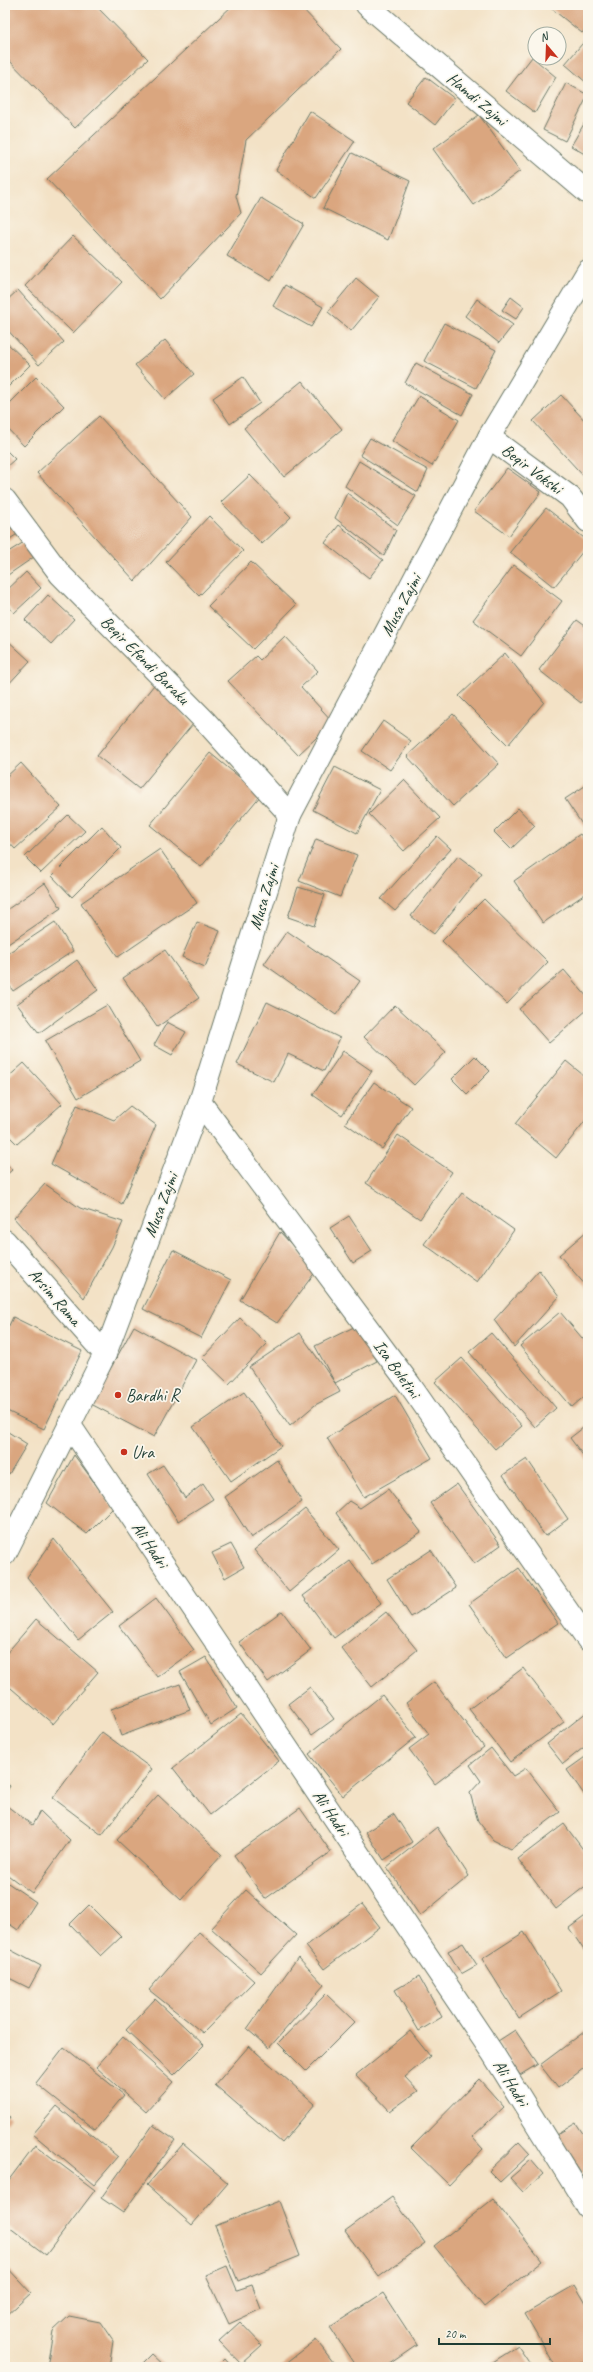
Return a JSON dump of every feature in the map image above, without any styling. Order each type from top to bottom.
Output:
[{"type":"street","name":"Hamdi Zajmi","points":[[367,5],[588,193]]},
{"type":"street","name":"Musa Zajmi","points":[[5,1554],[10,1531],[69,1424],[105,1354],[200,1102],[290,815],[489,437],[588,271]]},
{"type":"street","name":"Beqir Vokshi","points":[[489,437],[570,498],[588,522]]},
{"type":"street","name":"Beqir Efendi Baraku","points":[[5,500],[60,574],[206,722],[290,815]]},
{"type":"street","name":"Isa Boletini","points":[[200,1102],[410,1385],[588,1640]]},
{"type":"street","name":"Arsim Rama","points":[[5,1241],[105,1354]]},
{"type":"street","name":"Ali Hadri","points":[[69,1424],[492,2052],[588,2207]]},
{"type":"building","points":[[5,5],[95,5],[148,59],[75,128],[5,56]]},
{"type":"building","points":[[233,5],[299,5],[341,49],[246,140],[236,196],[241,213],[160,299],[47,179]]},
{"type":"building","points":[[547,5],[588,5],[588,26],[582,33]]},
{"type":"building","points":[[588,37],[588,84],[567,66],[567,62]]},
{"type":"building","points":[[527,64],[527,66],[543,66],[556,77],[535,113],[506,91]]},
{"type":"building","points":[[426,77],[455,99],[435,125],[406,102]]},
{"type":"building","points":[[566,83],[588,95],[565,141],[543,130]]},
{"type":"building","points":[[310,111],[355,141],[316,198],[276,170]]},
{"type":"building","points":[[479,115],[520,171],[474,205],[433,149]]},
{"type":"building","points":[[588,117],[588,156],[571,146]]},
{"type":"building","points":[[352,153],[410,181],[388,240],[323,208]]},
{"type":"building","points":[[261,198],[304,224],[271,281],[227,256]]},
{"type":"building","points":[[73,236],[122,282],[73,333],[25,286]]},
{"type":"building","points":[[356,278],[379,297],[351,331],[328,312]]},
{"type":"building","points":[[285,285],[323,307],[311,327],[273,306]]},
{"type":"building","points":[[18,290],[64,342],[39,365],[5,327],[5,302]]},
{"type":"building","points":[[511,297],[524,307],[516,319],[502,310]]},
{"type":"building","points":[[477,299],[513,325],[499,343],[465,316]]},
{"type":"building","points":[[444,323],[496,350],[476,388],[424,361]]},
{"type":"building","points":[[165,340],[194,374],[165,399],[135,365]]},
{"type":"building","points":[[5,341],[30,365],[5,390]]},
{"type":"building","points":[[416,363],[473,394],[462,415],[405,383]]},
{"type":"building","points":[[36,377],[64,406],[24,446],[5,426],[5,408]]},
{"type":"building","points":[[243,377],[260,403],[230,424],[213,398]]},
{"type":"building","points":[[302,381],[342,429],[284,477],[244,428]]},
{"type":"building","points":[[561,395],[588,424],[588,481],[533,421]]},
{"type":"building","points":[[419,396],[459,420],[432,466],[392,441]]},
{"type":"building","points":[[99,416],[192,517],[135,581],[37,473]]},
{"type":"building","points":[[370,438],[428,470],[418,492],[360,455]]},
{"type":"building","points":[[5,449],[15,459],[5,468]]},
{"type":"building","points":[[359,461],[416,496],[398,525],[345,486]]},
{"type":"building","points":[[507,468],[541,492],[509,536],[474,511]]},
{"type":"building","points":[[250,475],[291,517],[262,544],[221,502]]},
{"type":"building","points":[[347,493],[396,530],[384,556],[335,518]]},
{"type":"building","points":[[546,508],[588,541],[588,545],[554,587],[510,552]]},
{"type":"building","points":[[5,513],[19,533],[5,542]]},
{"type":"building","points":[[209,516],[243,551],[199,596],[166,562]]},
{"type":"building","points":[[339,525],[383,560],[369,578],[325,543]]},
{"type":"building","points":[[24,542],[34,557],[5,577],[5,554]]},
{"type":"building","points":[[251,562],[296,605],[253,649],[208,606]]},
{"type":"building","points":[[514,565],[562,601],[521,656],[473,620]]},
{"type":"building","points":[[26,572],[41,588],[14,613],[5,603],[5,592]]},
{"type":"building","points":[[48,595],[74,619],[51,644],[25,620]]},
{"type":"building","points":[[577,620],[588,628],[588,694],[581,703],[539,670]]},
{"type":"building","points":[[285,636],[318,671],[301,687],[333,722],[298,755],[228,681],[256,656],[260,660]]},
{"type":"building","points":[[5,638],[30,661],[5,688]]},
{"type":"building","points":[[505,653],[544,702],[508,745],[459,696]]},
{"type":"building","points":[[154,685],[193,724],[139,789],[97,756]]},
{"type":"building","points":[[453,714],[499,764],[453,806],[407,756]]},
{"type":"building","points":[[383,721],[411,741],[390,770],[362,751]]},
{"type":"building","points":[[210,753],[261,795],[201,867],[150,825]]},
{"type":"building","points":[[21,763],[61,807],[15,849],[5,838],[5,778]]},
{"type":"building","points":[[335,767],[380,790],[357,833],[313,810]]},
{"type":"building","points":[[404,780],[440,818],[404,851],[369,814]]},
{"type":"building","points":[[588,784],[588,833],[565,799]]},
{"type":"building","points":[[518,808],[535,826],[511,849],[494,832]]},
{"type":"building","points":[[68,815],[85,831],[41,873],[25,857]]},
{"type":"building","points":[[102,826],[121,848],[72,897],[52,876]]},
{"type":"building","points":[[580,834],[588,845],[588,892],[543,923],[514,881]]},
{"type":"building","points":[[437,836],[451,849],[395,911],[381,899]]},
{"type":"building","points":[[316,839],[357,855],[340,897],[299,881]]},
{"type":"building","points":[[160,849],[197,903],[118,957],[81,903]]},
{"type":"building","points":[[458,856],[482,874],[434,934],[411,916]]},
{"type":"building","points":[[45,883],[61,908],[5,946],[5,911]]},
{"type":"building","points":[[298,887],[325,895],[314,926],[288,917]]},
{"type":"building","points":[[484,899],[548,962],[507,1004],[442,941]]},
{"type":"building","points":[[55,922],[73,951],[13,991],[5,979],[5,955]]},
{"type":"building","points":[[197,922],[220,931],[205,967],[182,957]]},
{"type":"building","points":[[287,931],[360,981],[336,1015],[264,964]]},
{"type":"building","points":[[165,950],[199,998],[157,1027],[123,978]]},
{"type":"building","points":[[77,960],[98,990],[39,1033],[17,1004]]},
{"type":"building","points":[[564,970],[588,998],[588,1009],[549,1043],[519,1009]]},
{"type":"building","points":[[267,1002],[340,1038],[324,1071],[288,1054],[274,1082],[237,1064]]},
{"type":"building","points":[[107,1005],[140,1061],[78,1098],[45,1041]]},
{"type":"building","points":[[395,1005],[446,1052],[414,1085],[364,1037]]},
{"type":"building","points":[[167,1022],[186,1032],[172,1055],[154,1045]]},
{"type":"building","points":[[343,1051],[372,1071],[342,1115],[313,1095]]},
{"type":"building","points":[[475,1056],[490,1071],[467,1094],[452,1079]]},
{"type":"building","points":[[566,1061],[588,1079],[588,1117],[556,1158],[515,1124]]},
{"type":"building","points":[[24,1063],[62,1104],[17,1144],[5,1132],[5,1080]]},
{"type":"building","points":[[374,1082],[411,1107],[382,1149],[345,1123]]},
{"type":"building","points":[[77,1105],[114,1120],[130,1106],[156,1125],[122,1204],[51,1164]]},
{"type":"building","points":[[398,1135],[452,1172],[420,1219],[366,1183]]},
{"type":"building","points":[[5,1162],[12,1170],[5,1176]]},
{"type":"building","points":[[45,1184],[80,1208],[123,1222],[112,1247],[84,1298],[14,1218]]},
{"type":"building","points":[[462,1193],[514,1230],[477,1282],[424,1244]]},
{"type":"building","points":[[349,1216],[372,1251],[353,1263],[330,1228]]},
{"type":"building","points":[[588,1230],[588,1288],[559,1255]]},
{"type":"building","points":[[280,1232],[316,1271],[277,1323],[240,1300]]},
{"type":"building","points":[[173,1250],[231,1280],[201,1338],[143,1309]]},
{"type":"building","points":[[539,1270],[559,1297],[514,1347],[494,1320]]},
{"type":"building","points":[[560,1312],[588,1345],[588,1393],[572,1407],[520,1346]]},
{"type":"building","points":[[13,1317],[82,1351],[44,1429],[5,1410],[5,1334]]},
{"type":"building","points":[[240,1318],[267,1344],[229,1384],[202,1358]]},
{"type":"building","points":[[358,1325],[377,1361],[335,1383],[315,1346]]},
{"type":"building","points":[[134,1326],[196,1360],[154,1437],[91,1404]]},
{"type":"building","points":[[300,1333],[340,1392],[315,1405],[290,1426],[249,1367]]},
{"type":"building","points":[[491,1333],[556,1408],[535,1427],[469,1352]]},
{"type":"building","points":[[462,1358],[522,1426],[495,1449],[435,1382]]},
{"type":"building","points":[[244,1392],[281,1446],[231,1481],[193,1427]]},
{"type":"building","points":[[395,1395],[432,1458],[364,1497],[327,1438]]},
{"type":"building","points":[[588,1424],[588,1462],[570,1438]]},
{"type":"building","points":[[5,1430],[27,1444],[9,1474],[5,1474]]},
{"type":"building","points":[[74,1455],[113,1508],[87,1534],[47,1503]]},
{"type":"building","points":[[527,1459],[568,1519],[545,1536],[503,1475]]},
{"type":"building","points":[[277,1460],[302,1502],[251,1538],[225,1497]]},
{"type":"building","points":[[163,1465],[185,1498],[203,1484],[213,1499],[178,1521],[148,1474]]},
{"type":"building","points":[[457,1484],[501,1545],[474,1564],[430,1503]]},
{"type":"building","points":[[388,1489],[421,1532],[372,1564],[336,1513],[349,1501],[360,1508]]},
{"type":"building","points":[[305,1509],[339,1550],[289,1592],[254,1550]]},
{"type":"building","points":[[54,1539],[113,1612],[78,1640],[27,1577]]},
{"type":"building","points":[[231,1544],[244,1567],[225,1578],[212,1553]]},
{"type":"building","points":[[431,1550],[456,1588],[411,1617],[387,1579]]},
{"type":"building","points":[[350,1561],[381,1603],[334,1638],[303,1596]]},
{"type":"building","points":[[519,1568],[558,1623],[507,1658],[469,1604]]},
{"type":"building","points":[[156,1598],[194,1650],[157,1677],[119,1626]]},
{"type":"building","points":[[282,1611],[311,1650],[268,1682],[239,1642]]},
{"type":"building","points":[[386,1612],[417,1650],[372,1687],[341,1648]]},
{"type":"building","points":[[36,1619],[98,1672],[53,1724],[5,1683],[5,1655]]},
{"type":"building","points":[[206,1657],[237,1708],[211,1725],[180,1672]]},
{"type":"building","points":[[523,1668],[564,1722],[510,1762],[469,1709]]},
{"type":"building","points":[[434,1682],[484,1747],[435,1784],[409,1749],[429,1734],[406,1703]]},
{"type":"building","points":[[180,1684],[190,1710],[121,1736],[111,1709]]},
{"type":"building","points":[[310,1687],[334,1719],[312,1735],[288,1704]]},
{"type":"building","points":[[382,1695],[416,1737],[343,1796],[309,1754]]},
{"type":"building","points":[[588,1711],[588,1744],[563,1764],[547,1744]]},
{"type":"building","points":[[241,1714],[279,1761],[210,1815],[173,1768]]},
{"type":"building","points":[[102,1732],[152,1769],[102,1835],[53,1798]]},
{"type":"building","points":[[491,1748],[513,1776],[526,1768],[560,1812],[511,1849],[493,1840],[478,1821],[470,1793],[481,1781],[470,1765]]},
{"type":"building","points":[[588,1755],[588,1800],[567,1770]]},
{"type":"building","points":[[5,1782],[10,1786],[5,1794]]},
{"type":"building","points":[[158,1795],[222,1855],[181,1900],[117,1840]]},
{"type":"building","points":[[7,1806],[32,1825],[40,1811],[70,1840],[32,1893],[5,1873],[5,1810]]},
{"type":"building","points":[[300,1808],[331,1852],[265,1899],[234,1855]]},
{"type":"building","points":[[394,1814],[412,1842],[384,1860],[366,1832]]},
{"type":"building","points":[[564,1824],[588,1856],[588,1884],[556,1909],[518,1859]]},
{"type":"building","points":[[437,1827],[469,1876],[420,1916],[387,1867]]},
{"type":"building","points":[[5,1881],[36,1902],[18,1930],[5,1921]]},
{"type":"building","points":[[246,1890],[296,1935],[261,1973],[211,1928]]},
{"type":"building","points":[[362,1904],[380,1927],[324,1969],[306,1946]]},
{"type":"building","points":[[89,1905],[121,1937],[101,1956],[70,1924]]},
{"type":"building","points":[[588,1914],[588,1956],[569,1928]]},
{"type":"building","points":[[199,1932],[254,1981],[203,2033],[149,1990]]},
{"type":"building","points":[[524,1932],[561,1991],[519,2018],[482,1959]]},
{"type":"building","points":[[463,1943],[477,1965],[461,1974],[448,1951]]},
{"type":"building","points":[[5,1947],[41,1966],[29,1988],[5,1976]]},
{"type":"building","points":[[298,1957],[324,1985],[269,2048],[247,2029]]},
{"type":"building","points":[[419,1976],[442,2017],[419,2031],[395,1990]]},
{"type":"building","points":[[326,1994],[355,2022],[306,2071],[278,2043]]},
{"type":"building","points":[[155,1999],[204,2045],[174,2075],[126,2030]]},
{"type":"building","points":[[588,2029],[588,2065],[558,2088],[540,2065]]},
{"type":"building","points":[[515,2030],[538,2064],[520,2075],[498,2041]]},
{"type":"building","points":[[410,2031],[430,2056],[405,2077],[418,2091],[390,2111],[356,2075]]},
{"type":"building","points":[[123,2037],[173,2082],[146,2112],[96,2067]]},
{"type":"building","points":[[249,2046],[315,2104],[282,2143],[215,2085]]},
{"type":"building","points":[[64,2047],[124,2095],[95,2130],[36,2083]]},
{"type":"building","points":[[479,2079],[504,2107],[472,2137],[483,2149],[449,2185],[411,2148]]},
{"type":"building","points":[[57,2106],[118,2157],[94,2185],[33,2134]]},
{"type":"building","points":[[5,2114],[10,2117],[5,2124]]},
{"type":"building","points":[[576,2123],[588,2141],[588,2175],[584,2178],[556,2135]]},
{"type":"building","points":[[153,2125],[175,2140],[123,2213],[101,2198]]},
{"type":"building","points":[[519,2142],[530,2154],[500,2182],[489,2171]]},
{"type":"building","points":[[183,2144],[228,2183],[192,2225],[147,2185]]},
{"type":"building","points":[[35,2145],[95,2190],[46,2255],[5,2224],[5,2185]]},
{"type":"building","points":[[531,2160],[543,2174],[523,2192],[510,2178]]},
{"type":"building","points":[[392,2197],[425,2243],[379,2277],[345,2231]]},
{"type":"building","points":[[493,2199],[542,2261],[484,2307],[434,2246]]},
{"type":"building","points":[[279,2201],[300,2256],[238,2281],[215,2226]]},
{"type":"building","points":[[5,2265],[31,2293],[5,2317]]},
{"type":"building","points":[[227,2266],[237,2290],[252,2285],[261,2309],[229,2324],[206,2275]]},
{"type":"building","points":[[575,2285],[588,2307],[588,2359],[574,2367],[556,2367],[525,2314]]},
{"type":"building","points":[[383,2293],[417,2345],[385,2367],[356,2367],[330,2327]]},
{"type":"building","points":[[69,2316],[100,2322],[113,2341],[109,2367],[47,2367],[53,2331]]},
{"type":"building","points":[[240,2322],[262,2345],[241,2364],[219,2341]]},
{"type":"building","points":[[316,2340],[337,2367],[281,2367]]},
{"type":"building","points":[[518,2346],[532,2367],[485,2367]]},
{"type":"building","points":[[152,2354],[166,2367],[139,2367]]},
{"type":"building","points":[[225,2359],[232,2367],[217,2367]]},
{"type":"place","name":"Bardhi R","points":[[118,1395]]},
{"type":"place","name":"Ura","points":[[124,1452]]}]
